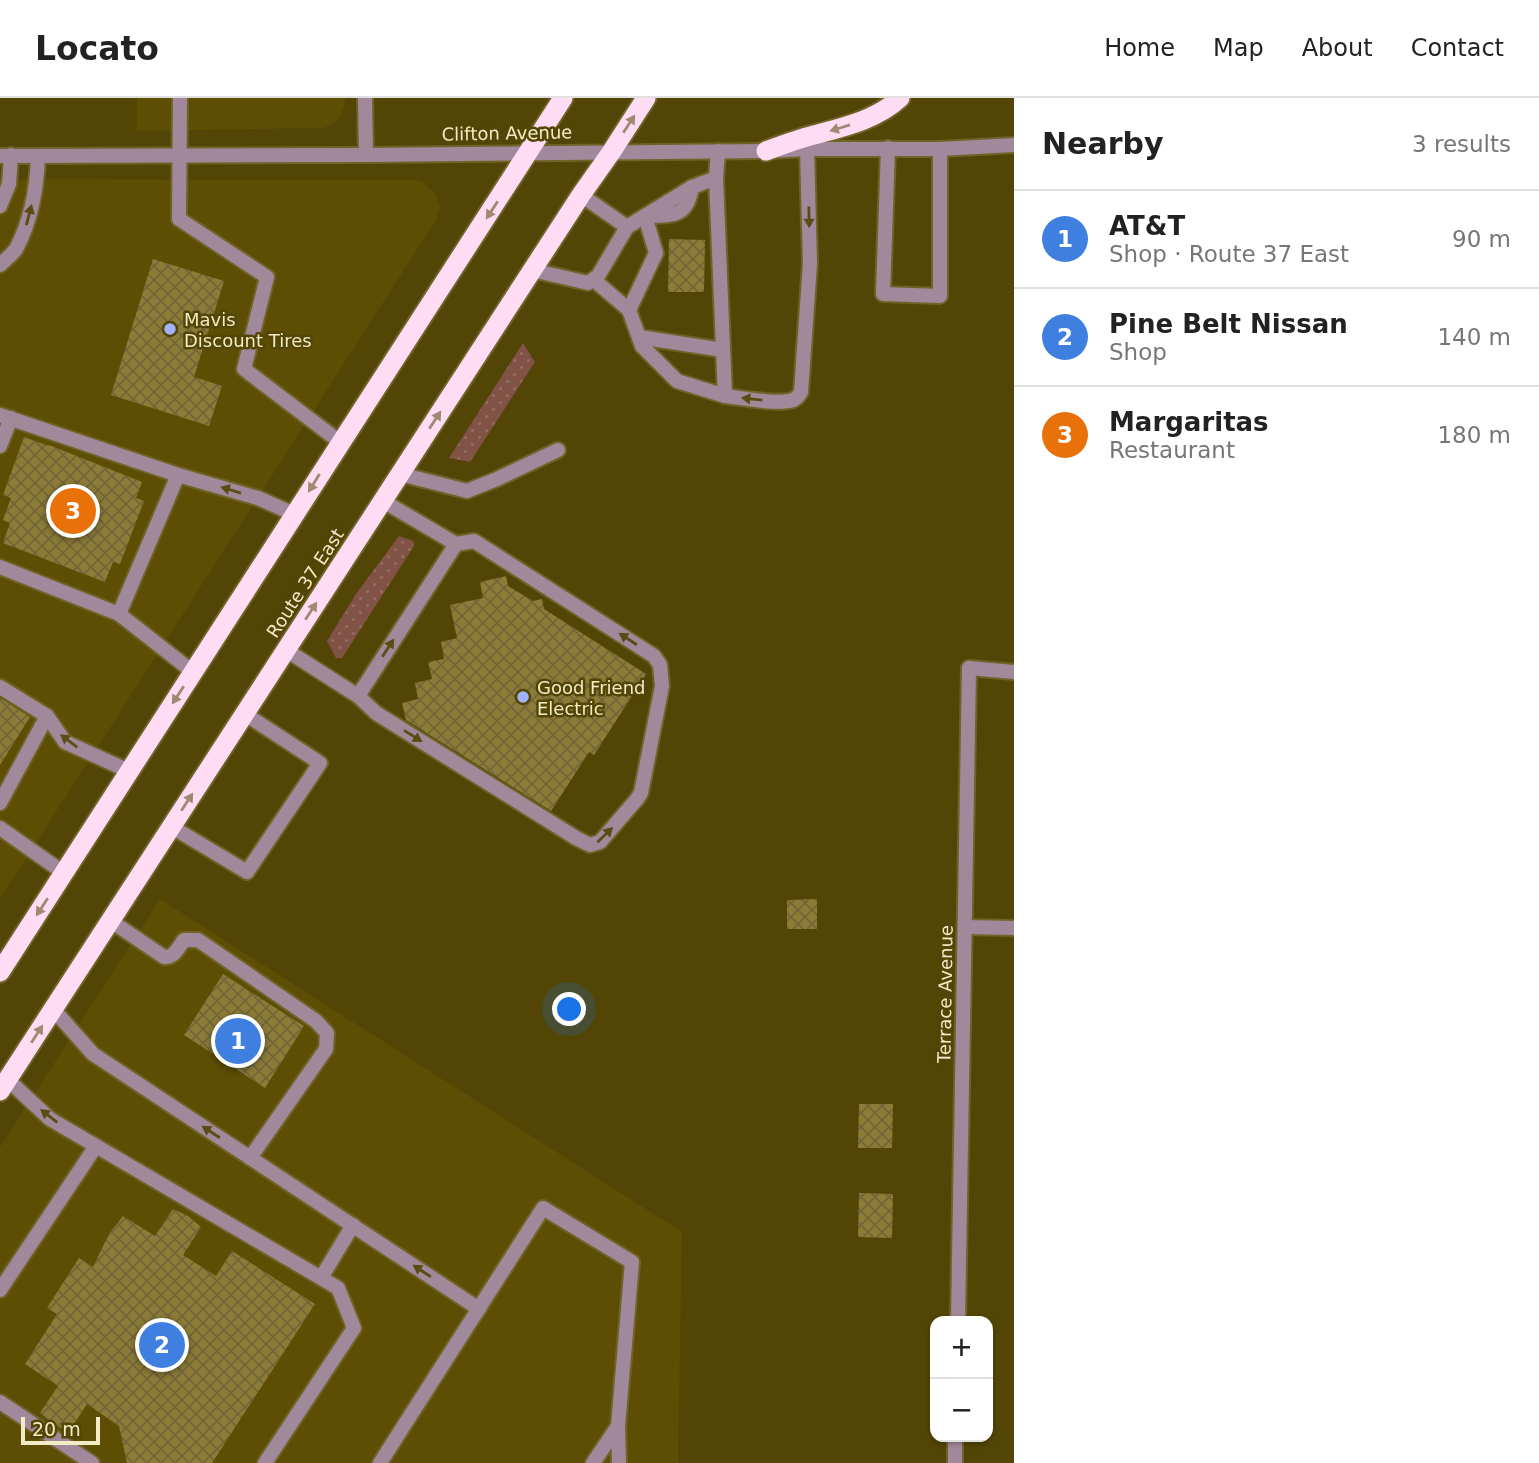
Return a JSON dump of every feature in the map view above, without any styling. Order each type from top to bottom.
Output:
[{"type":"highway","points":[[3,961],[64,873],[563,98]]},
{"type":"highway","name":"Route 37 East","points":[[4,1086],[646,98]]},
{"type":"highway","points":[[766,151],[871,117],[900,98]]},
{"type":"street","points":[[180,98],[178,219],[267,277],[244,369],[340,442]]},
{"type":"street","points":[[365,98],[366,155]]},
{"type":"street","name":"Clifton Avenue","points":[[6,155],[366,155],[940,149],[1014,145]]},
{"type":"street","points":[[888,148],[883,294],[940,296],[940,149]]},
{"type":"street","points":[[594,280],[629,310],[642,346],[677,381],[725,396],[761,400],[792,400],[797,397],[801,392],[810,263],[807,149]]},
{"type":"street","points":[[718,151],[716,178],[725,396]]},
{"type":"street","points":[[0,206],[9,184],[6,155]]},
{"type":"street","points":[[0,265],[15,252],[27,224],[37,180],[38,156]]},
{"type":"street","points":[[532,270],[588,283],[594,280],[627,227],[645,216],[681,212],[690,202],[692,187],[716,178]]},
{"type":"street","points":[[581,195],[627,227]]},
{"type":"street","points":[[629,310],[656,253],[645,216]]},
{"type":"street","points":[[639,337],[723,350]]},
{"type":"street","points":[[0,446],[6,417],[178,475],[258,498],[294,514]]},
{"type":"street","points":[[400,474],[467,491],[497,480],[558,450]]},
{"type":"street","points":[[119,614],[178,475]]},
{"type":"street","points":[[286,650],[358,696],[376,713],[590,845],[600,842],[641,793],[662,686],[660,665],[654,656],[474,541],[456,544],[383,501]]},
{"type":"street","points":[[358,696],[456,544]]},
{"type":"street","points":[[0,567],[119,614],[193,672]]},
{"type":"street","name":"Terrace Avenue","points":[[958,1316],[969,668],[1014,672]]},
{"type":"street","points":[[0,687],[47,716],[65,742],[129,771]]},
{"type":"street","points":[[172,827],[247,872],[320,763],[245,714]]},
{"type":"street","points":[[0,803],[47,716]]},
{"type":"street","points":[[0,828],[64,873]]},
{"type":"street","points":[[111,921],[164,957],[174,955],[184,940],[198,940],[316,1021],[327,1033],[326,1049],[250,1158]]},
{"type":"street","points":[[966,927],[1014,928]]},
{"type":"street","points":[[53,1009],[93,1054],[479,1309]]},
{"type":"street","points":[[4,1086],[50,1119],[338,1288],[354,1328],[265,1463]]},
{"type":"street","points":[[0,1290],[96,1146]]},
{"type":"street","points":[[380,1463],[543,1208],[632,1262],[618,1426],[619,1463]]},
{"type":"street","points":[[321,1278],[353,1225]]},
{"type":"street","points":[[0,1402],[92,1463]]},
{"type":"street","points":[[593,1463],[618,1426]]},
{"type":"street","points":[[955,1463],[956,1442]]},
{"type":"shaded area","points":[[137,98],[345,98],[345,102],[341,115],[332,125],[323,128],[137,131]]},
{"type":"shaded area","points":[[0,179],[414,180],[424,183],[435,193],[440,207],[436,220],[0,899]]},
{"type":"shaded area","points":[[523,343],[535,362],[470,462],[449,458]]},
{"type":"shaded area","points":[[399,536],[414,542],[414,546],[342,658],[336,658],[327,641],[356,594]]},
{"type":"shaded area","points":[[160,899],[682,1232],[678,1463],[0,1463],[0,1147]]},
{"type":"building","points":[[669,239],[705,240],[704,292],[668,292]]},
{"type":"building","name":"Mavis Discount Tires","points":[[153,259],[224,281],[194,377],[222,386],[209,426],[111,395]]},
{"type":"building","points":[[24,437],[142,482],[136,498],[144,501],[120,564],[113,562],[105,582],[3,543],[10,523],[3,520],[11,498],[3,495]]},
{"type":"building","name":"Good Friend Electric","points":[[506,576],[508,586],[533,601],[542,599],[544,609],[646,674],[594,755],[589,752],[551,811],[406,720],[402,703],[418,699],[415,683],[432,679],[428,662],[444,659],[441,642],[457,638],[450,605],[483,598],[480,582]]},
{"type":"building","points":[[0,698],[30,717],[0,765]]},
{"type":"building","points":[[817,899],[817,929],[787,929],[787,900]]},
{"type":"building","points":[[223,974],[304,1026],[265,1088],[184,1035]]},
{"type":"building","points":[[859,1104],[893,1104],[892,1148],[858,1148]]},
{"type":"building","points":[[859,1193],[893,1194],[892,1238],[858,1237]]},
{"type":"building","points":[[173,1209],[188,1216],[201,1227],[183,1255],[216,1276],[232,1251],[315,1304],[212,1463],[127,1463],[119,1426],[87,1404],[69,1432],[40,1413],[58,1386],[25,1364],[57,1314],[47,1308],[79,1258],[93,1267],[109,1234],[123,1216],[155,1236]]},
{"type":"place","name":"Mavis Discount Tires","points":[[170,329]]},
{"type":"place","name":"Margaritas","points":[[73,511]]},
{"type":"place","name":"Good Friend Electric","points":[[523,697]]},
{"type":"place","name":"AT&T","points":[[238,1041]]},
{"type":"place","name":"Pine Belt Nissan","points":[[162,1345]]}]
